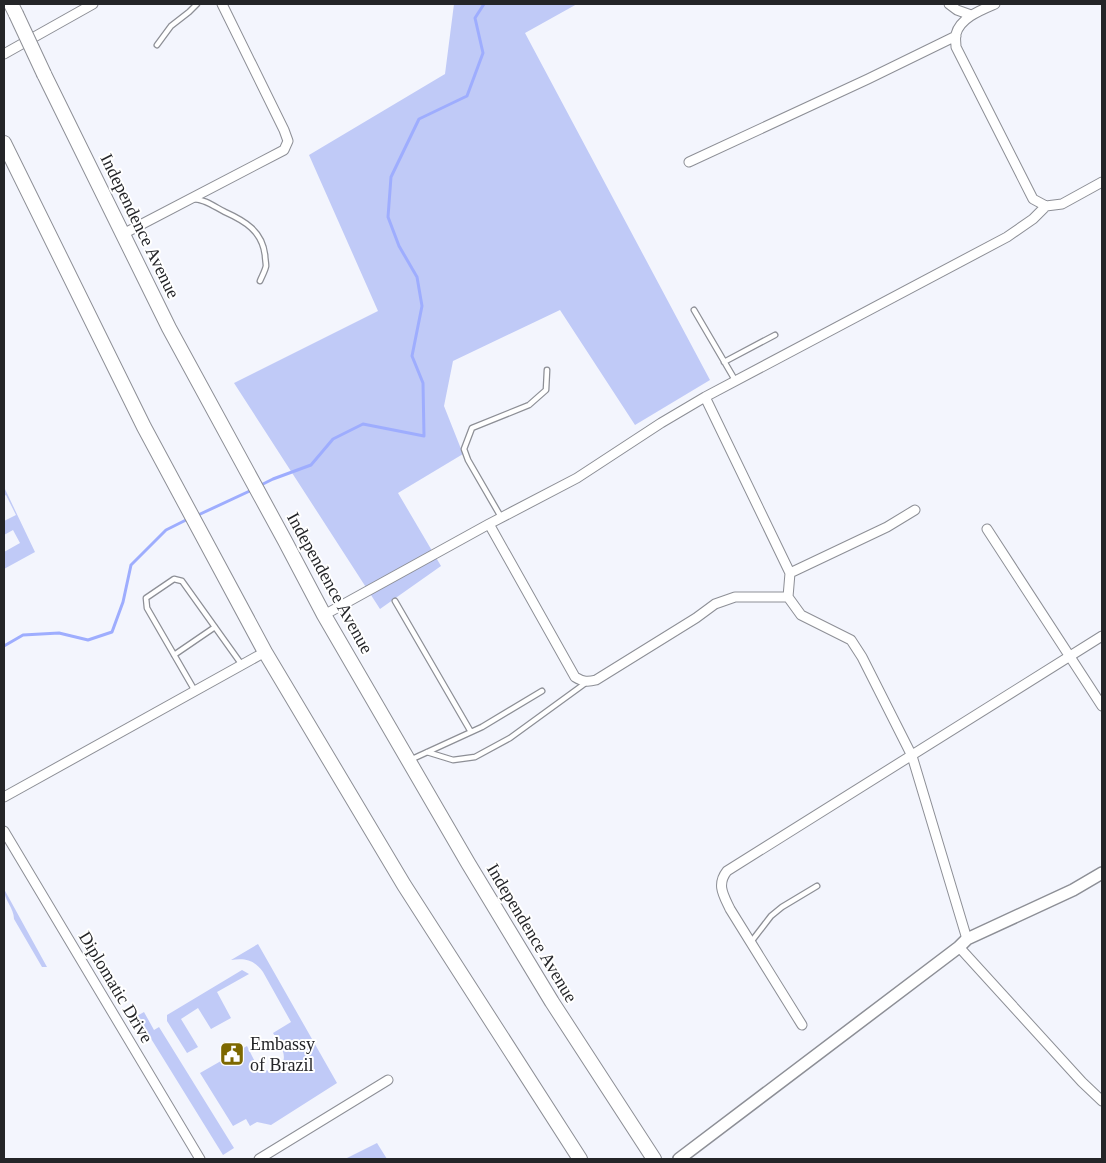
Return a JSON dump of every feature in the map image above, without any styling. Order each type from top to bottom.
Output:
[{"type":"main road","name":"Independence Avenue","points":[[14,9],[169,328],[324,615],[468,863],[552,1002],[654,1159]]},
{"type":"main road","points":[[4,143],[144,427],[265,652],[404,885],[580,1159]]},
{"type":"street","points":[[4,54],[93,4]]},
{"type":"street","points":[[123,234],[284,150],[288,141],[222,4]]},
{"type":"street","points":[[949,4],[957,10],[972,15]]},
{"type":"street","points":[[995,4],[972,15],[959,28],[956,36],[956,47],[1033,199],[1046,206],[1062,204],[1102,182]]},
{"type":"street","points":[[689,162],[956,36]]},
{"type":"street","points":[[324,615],[501,517],[577,478],[704,397],[1006,237],[1033,219],[1046,206]]},
{"type":"street","points":[[704,397],[790,573],[788,597],[801,614],[851,640],[862,657],[912,756],[963,943],[1082,1082],[1102,1101]]},
{"type":"street","points":[[790,573],[887,527],[915,510]]},
{"type":"street","points":[[489,524],[576,677],[581,681],[596,680],[696,618],[715,604],[735,597],[788,597]]},
{"type":"street","points":[[987,529],[1102,706]]},
{"type":"street","points":[[802,1024],[730,910],[722,889],[722,877],[727,871],[1102,636]]},
{"type":"street","points":[[4,797],[265,652]]},
{"type":"street","name":"Diplomatic Drive","points":[[4,831],[200,1159]]},
{"type":"street","points":[[679,1159],[963,943],[1073,890],[1102,873]]},
{"type":"street","points":[[260,1159],[388,1080]]},
{"type":"lane","points":[[156,45],[171,26],[197,4]]},
{"type":"lane","points":[[192,199],[208,202],[234,215],[257,233],[264,250],[266,266],[260,281]]},
{"type":"lane","points":[[694,310],[735,381]]},
{"type":"lane","points":[[724,362],[775,334]]},
{"type":"lane","points":[[501,517],[468,460],[464,449],[472,428],[529,405],[546,390],[547,370]]},
{"type":"lane","points":[[195,691],[148,608],[146,598],[174,579],[182,581],[242,665]]},
{"type":"lane","points":[[395,601],[471,732]]},
{"type":"lane","points":[[174,655],[215,627]]},
{"type":"lane","points":[[427,752],[452,760],[475,757],[510,738],[587,682]]},
{"type":"lane","points":[[409,760],[482,727],[542,691]]},
{"type":"lane","points":[[751,942],[771,916],[817,886]]},
{"type":"shaded area","points":[[454,4],[577,4],[525,33],[710,380],[635,425],[560,310],[453,361],[444,406],[463,454],[398,493],[441,566],[380,609],[234,383],[378,311],[309,155],[445,74]]},
{"type":"shaded area","points":[[4,487],[35,552],[4,569],[4,552],[20,543],[13,530],[4,535],[4,521],[16,515],[6,495],[4,496]]},
{"type":"shaded area","points":[[4,889],[47,967],[42,967],[14,919]]},
{"type":"shaded area","points":[[258,944],[337,1083],[271,1125],[257,1122],[250,1126],[246,1119],[233,1126],[200,1073],[247,1046],[255,1062],[262,1069],[270,1070],[280,1066],[283,1062],[283,1052],[273,1033],[291,1022],[260,968],[249,961],[241,959],[231,960]]},
{"type":"shaded area","points":[[242,970],[249,974],[217,992],[231,1018],[211,1029],[198,1008],[181,1019],[198,1047],[187,1053],[167,1021],[167,1015]]},
{"type":"shaded area","points":[[144,1012],[154,1030],[159,1027],[234,1148],[223,1155],[137,1016]]},
{"type":"shaded area","points":[[377,1143],[387,1159],[345,1159]]},
{"type":"waterway","points":[[259,486],[311,465],[333,439],[363,424],[424,436],[423,383],[412,356],[422,306],[417,277],[399,246],[388,217],[391,177],[419,119],[467,96],[483,53],[475,18],[484,4]]},
{"type":"waterway","points":[[196,516],[254,489]]},
{"type":"waterway","points":[[4,646],[23,635],[59,633],[88,640],[112,632],[123,602],[131,565],[166,530],[190,518]]},
{"type":"place","name":"Embassy of Brazil","points":[[232,1054]]}]
